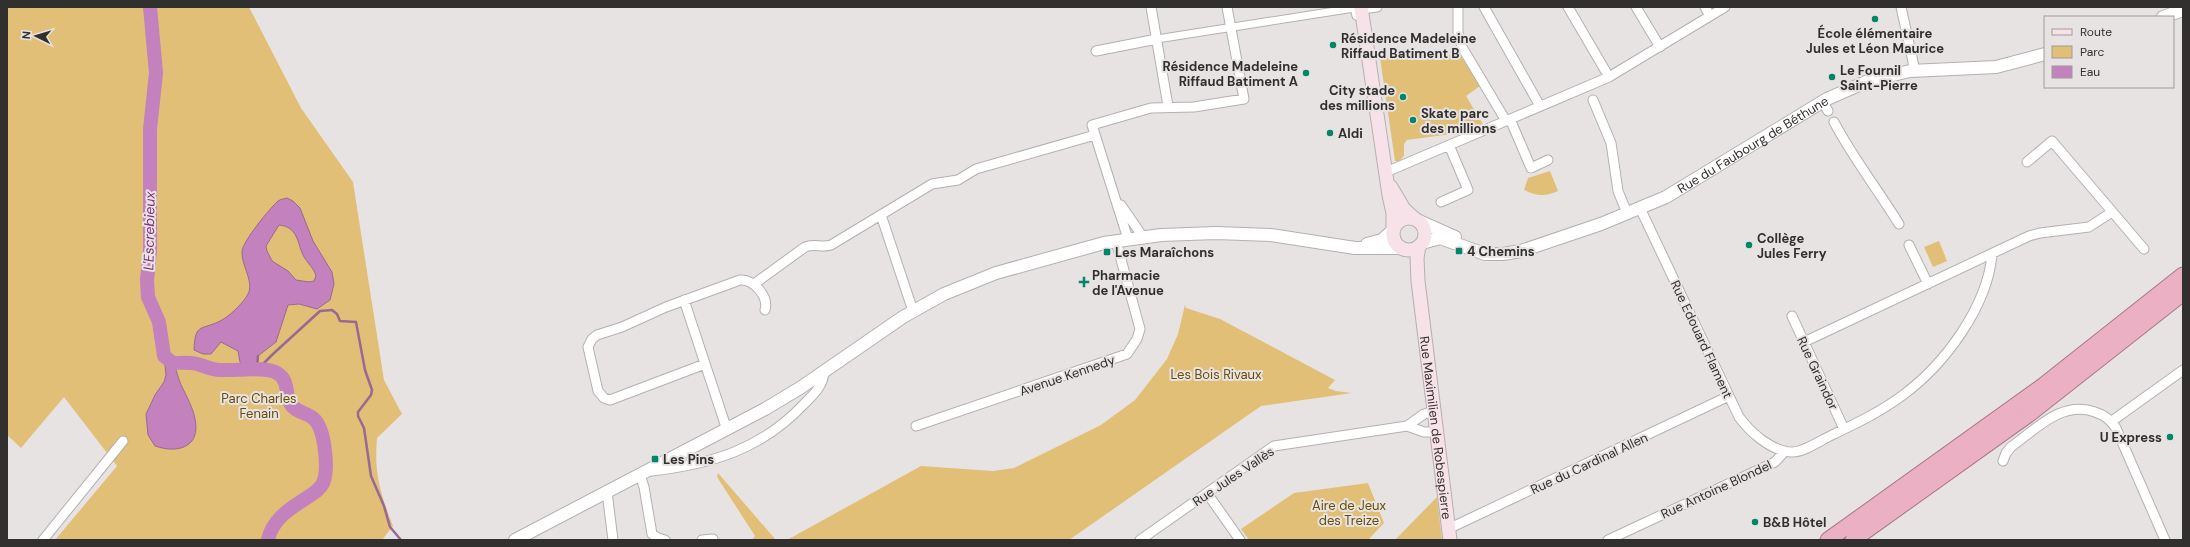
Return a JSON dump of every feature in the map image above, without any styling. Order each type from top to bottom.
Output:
[{"type":"highway","points":[[1828,540],[2044,385],[2183,275]]},
{"type":"highway","points":[[1853,540],[2028,415],[2183,293]]},
{"type":"main road","points":[[1361,10],[1386,172],[1388,196],[1393,213],[1394,240],[1400,248]]},
{"type":"main road","points":[[1386,172],[1394,195],[1425,231],[1421,244]]},
{"type":"main road","points":[[1393,229],[1401,219],[1417,220]]},
{"type":"main road","name":"Rue du Faubourg de Béthune","points":[[1400,248],[1411,250],[1421,244]]},
{"type":"main road","name":"Rue Maximilien de Robespierre","points":[[1421,244],[1417,258],[1422,316],[1449,534]]},
{"type":"main road","name":"Rue Maximilien de Robespierre","points":[[1400,248],[1413,275],[1422,316]]},
{"type":"street","points":[[1151,7],[1168,106],[1194,107],[1244,98],[1227,7]]},
{"type":"street","points":[[1096,51],[1231,26],[1354,8],[1356,16],[1361,10],[1377,7]]},
{"type":"street","points":[[1458,7],[1458,32],[1462,47],[1508,120],[1530,168],[1548,160]]},
{"type":"street","points":[[1484,7],[1540,106]]},
{"type":"street","points":[[1568,7],[1609,77]]},
{"type":"street","points":[[1636,7],[1660,47]]},
{"type":"street","points":[[1705,7],[1710,16]]},
{"type":"street","points":[[1386,172],[1609,77],[1726,7]]},
{"type":"street","points":[[1901,7],[1916,71]]},
{"type":"street","points":[[2165,16],[2180,10]]},
{"type":"street","name":"Rue du Faubourg de Béthune","points":[[1421,244],[1432,239],[1443,238],[1480,253],[1509,254],[1581,232],[1640,208],[1686,186],[1868,81],[1889,75],[1916,71],[1989,68],[2044,54]]},
{"type":"street","points":[[1594,100],[1612,143],[1617,187],[1626,213]]},
{"type":"street","name":"Avenue Kennedy","points":[[916,426],[1127,354],[1138,339],[1140,329],[1115,197],[1092,125],[1146,109],[1168,106]]},
{"type":"street","points":[[1834,122],[1848,149],[1899,224]]},
{"type":"street","points":[[754,284],[805,247],[811,245],[828,246],[932,184],[958,180],[972,171],[1015,157],[1095,135]]},
{"type":"street","points":[[2027,162],[2052,141],[2144,249]]},
{"type":"street","points":[[1441,202],[1468,190],[1449,145]]},
{"type":"street","points":[[1115,197],[1143,237]]},
{"type":"street","name":"Rue Edouard Flament","points":[[1640,208],[1739,417],[1750,431],[1786,452]]},
{"type":"street","points":[[1804,342],[2033,235],[2088,227],[2112,212]]},
{"type":"street","name":"Rue du Faubourg de Béthune","points":[[1417,220],[1445,231],[1474,246],[1500,250],[1527,244],[1600,219],[1626,213]]},
{"type":"street","points":[[881,215],[913,311]]},
{"type":"street","points":[[515,540],[784,399],[913,311],[961,286],[992,274],[1122,240],[1143,237],[1197,233],[1257,235],[1336,245],[1374,243],[1384,239],[1393,229]]},
{"type":"street","name":"Rue du Faubourg de Béthune","points":[[1336,245],[1362,249],[1400,248]]},
{"type":"street","points":[[1909,245],[1928,284]]},
{"type":"street","name":"Rue Antoine Blondel","points":[[1608,540],[1775,462],[1786,452],[1798,451],[1844,429],[1874,414],[1903,395],[1943,356],[1968,322],[1980,302],[1989,278],[1992,255]]},
{"type":"street","points":[[705,364],[652,383],[614,400],[604,398],[598,391],[588,353],[588,347],[592,339],[684,300],[740,280],[754,284],[765,301],[765,310]]},
{"type":"street","points":[[684,300],[727,430]]},
{"type":"street","name":"Rue Graindor","points":[[1792,316],[1844,429]]},
{"type":"street","points":[[2112,421],[2183,370]]},
{"type":"street","points":[[644,473],[670,469],[724,456],[754,444],[791,418],[820,387],[824,372]]},
{"type":"street","name":"Rue du Cardinal Allen","points":[[1449,534],[1729,396]]},
{"type":"street","points":[[2003,461],[2006,453],[2011,447],[2064,410],[2080,409],[2096,413],[2112,421],[2166,540]]},
{"type":"street","name":"Rue Jules Vallès","points":[[1140,540],[1274,446],[1407,426],[1424,414],[1434,411]]},
{"type":"street","name":"Rue Jules Vallès","points":[[1407,426],[1424,432],[1436,432]]},
{"type":"street","points":[[43,540],[122,442]]},
{"type":"street","points":[[644,473],[644,487],[652,534],[665,540]]},
{"type":"street","points":[[607,492],[613,540]]},
{"type":"street","points":[[1207,493],[1240,540]]},
{"type":"street","points":[[702,540],[713,539]]},
{"type":"green space","name":"Parc Charles Fenain","points":[[7,7],[249,7],[301,108],[353,182],[384,380],[402,414],[377,438],[377,473],[381,493],[393,526],[382,540],[55,540],[117,466],[64,397],[21,448],[7,435]]},
{"type":"green space","points":[[1460,55],[1480,86],[1466,96],[1484,126],[1466,132],[1407,140],[1404,144],[1404,156],[1399,161],[1395,161],[1380,58]]},
{"type":"green space","points":[[1550,171],[1558,191],[1541,195],[1533,194],[1524,190],[1528,178]]},
{"type":"green space","points":[[1939,241],[1947,261],[1933,267],[1924,247]]},
{"type":"green space","name":"Les Bois Rivaux","points":[[1185,305],[1186,308],[1220,319],[1335,380],[1328,388],[1336,391],[1352,393],[1261,406],[1069,540],[787,540],[921,466],[993,471],[1014,468],[1101,425],[1135,400],[1167,359],[1178,334]]},
{"type":"green space","points":[[718,473],[776,540],[752,540],[755,536],[717,477]]},
{"type":"green space","name":"Aire de Jeux des Treize","points":[[1368,483],[1384,523],[1368,540],[1249,540],[1241,529],[1294,493]]},
{"type":"green space","name":"Aire de Jeux des Treize","points":[[1437,497],[1442,540],[1395,540]]},
{"type":"water","points":[[287,198],[293,201],[300,208],[313,241],[332,272],[334,284],[330,300],[317,309],[299,304],[288,305],[276,342],[258,356],[255,370],[245,369],[240,362],[238,351],[221,342],[211,354],[203,354],[194,350],[197,332],[200,329],[226,317],[240,305],[247,296],[250,287],[242,256],[244,246],[257,225],[269,210],[281,199]],"holes":[[[279,225],[285,226],[296,236],[306,261],[315,273],[316,276],[314,281],[309,282],[296,280],[288,271],[272,261],[266,246]]]},
{"type":"water","points":[[164,356],[172,363],[176,370],[191,407],[195,419],[196,429],[195,436],[191,442],[186,446],[172,449],[155,446],[148,435],[146,414],[155,395],[164,382],[166,375]]},
{"type":"waterway","name":"L'Escrebieux","points":[[150,7],[156,73],[150,129],[150,251],[147,280],[148,297],[159,322],[164,356],[173,363],[194,363],[217,370],[258,369],[277,373],[281,376],[285,383],[288,399],[292,406],[298,411],[314,419],[318,424],[323,440],[326,460],[325,477],[323,483],[315,492],[293,507],[277,521],[268,540]]},
{"type":"waterway","name":"L'Escrebieux","points":[[258,356],[257,370],[320,311],[332,310],[337,314],[340,321],[356,322],[365,370],[372,390],[371,395],[358,412],[358,416],[364,428],[371,476],[384,506],[390,527],[401,540]]},
{"type":"place","name":"École élémentaire Jules et Léon Maurice","points":[[1875,19]]},
{"type":"place","name":"Résidence Madeleine Riffaud Batiment B","points":[[1333,45]]},
{"type":"place","name":"Résidence Madeleine Riffaud Batiment A","points":[[1306,73]]},
{"type":"place","name":"Le Fournil Saint-Pierre","points":[[1832,77]]},
{"type":"place","name":"City stade des millions","points":[[1403,97]]},
{"type":"place","name":"Skate parc des millions","points":[[1413,120]]},
{"type":"place","name":"Aldi","points":[[1330,133]]},
{"type":"place","name":"Collège Jules Ferry","points":[[1749,245]]},
{"type":"place","name":"4 Chemins","points":[[1459,251]]},
{"type":"place","name":"Les Maraîchons","points":[[1107,252]]},
{"type":"place","name":"Pharmacie de l'Avenue","points":[[1084,282]]},
{"type":"place","name":"U Express","points":[[2170,437]]},
{"type":"place","name":"Les Pins","points":[[655,459]]},
{"type":"place","name":"B&B Hôtel","points":[[1755,522]]}]
